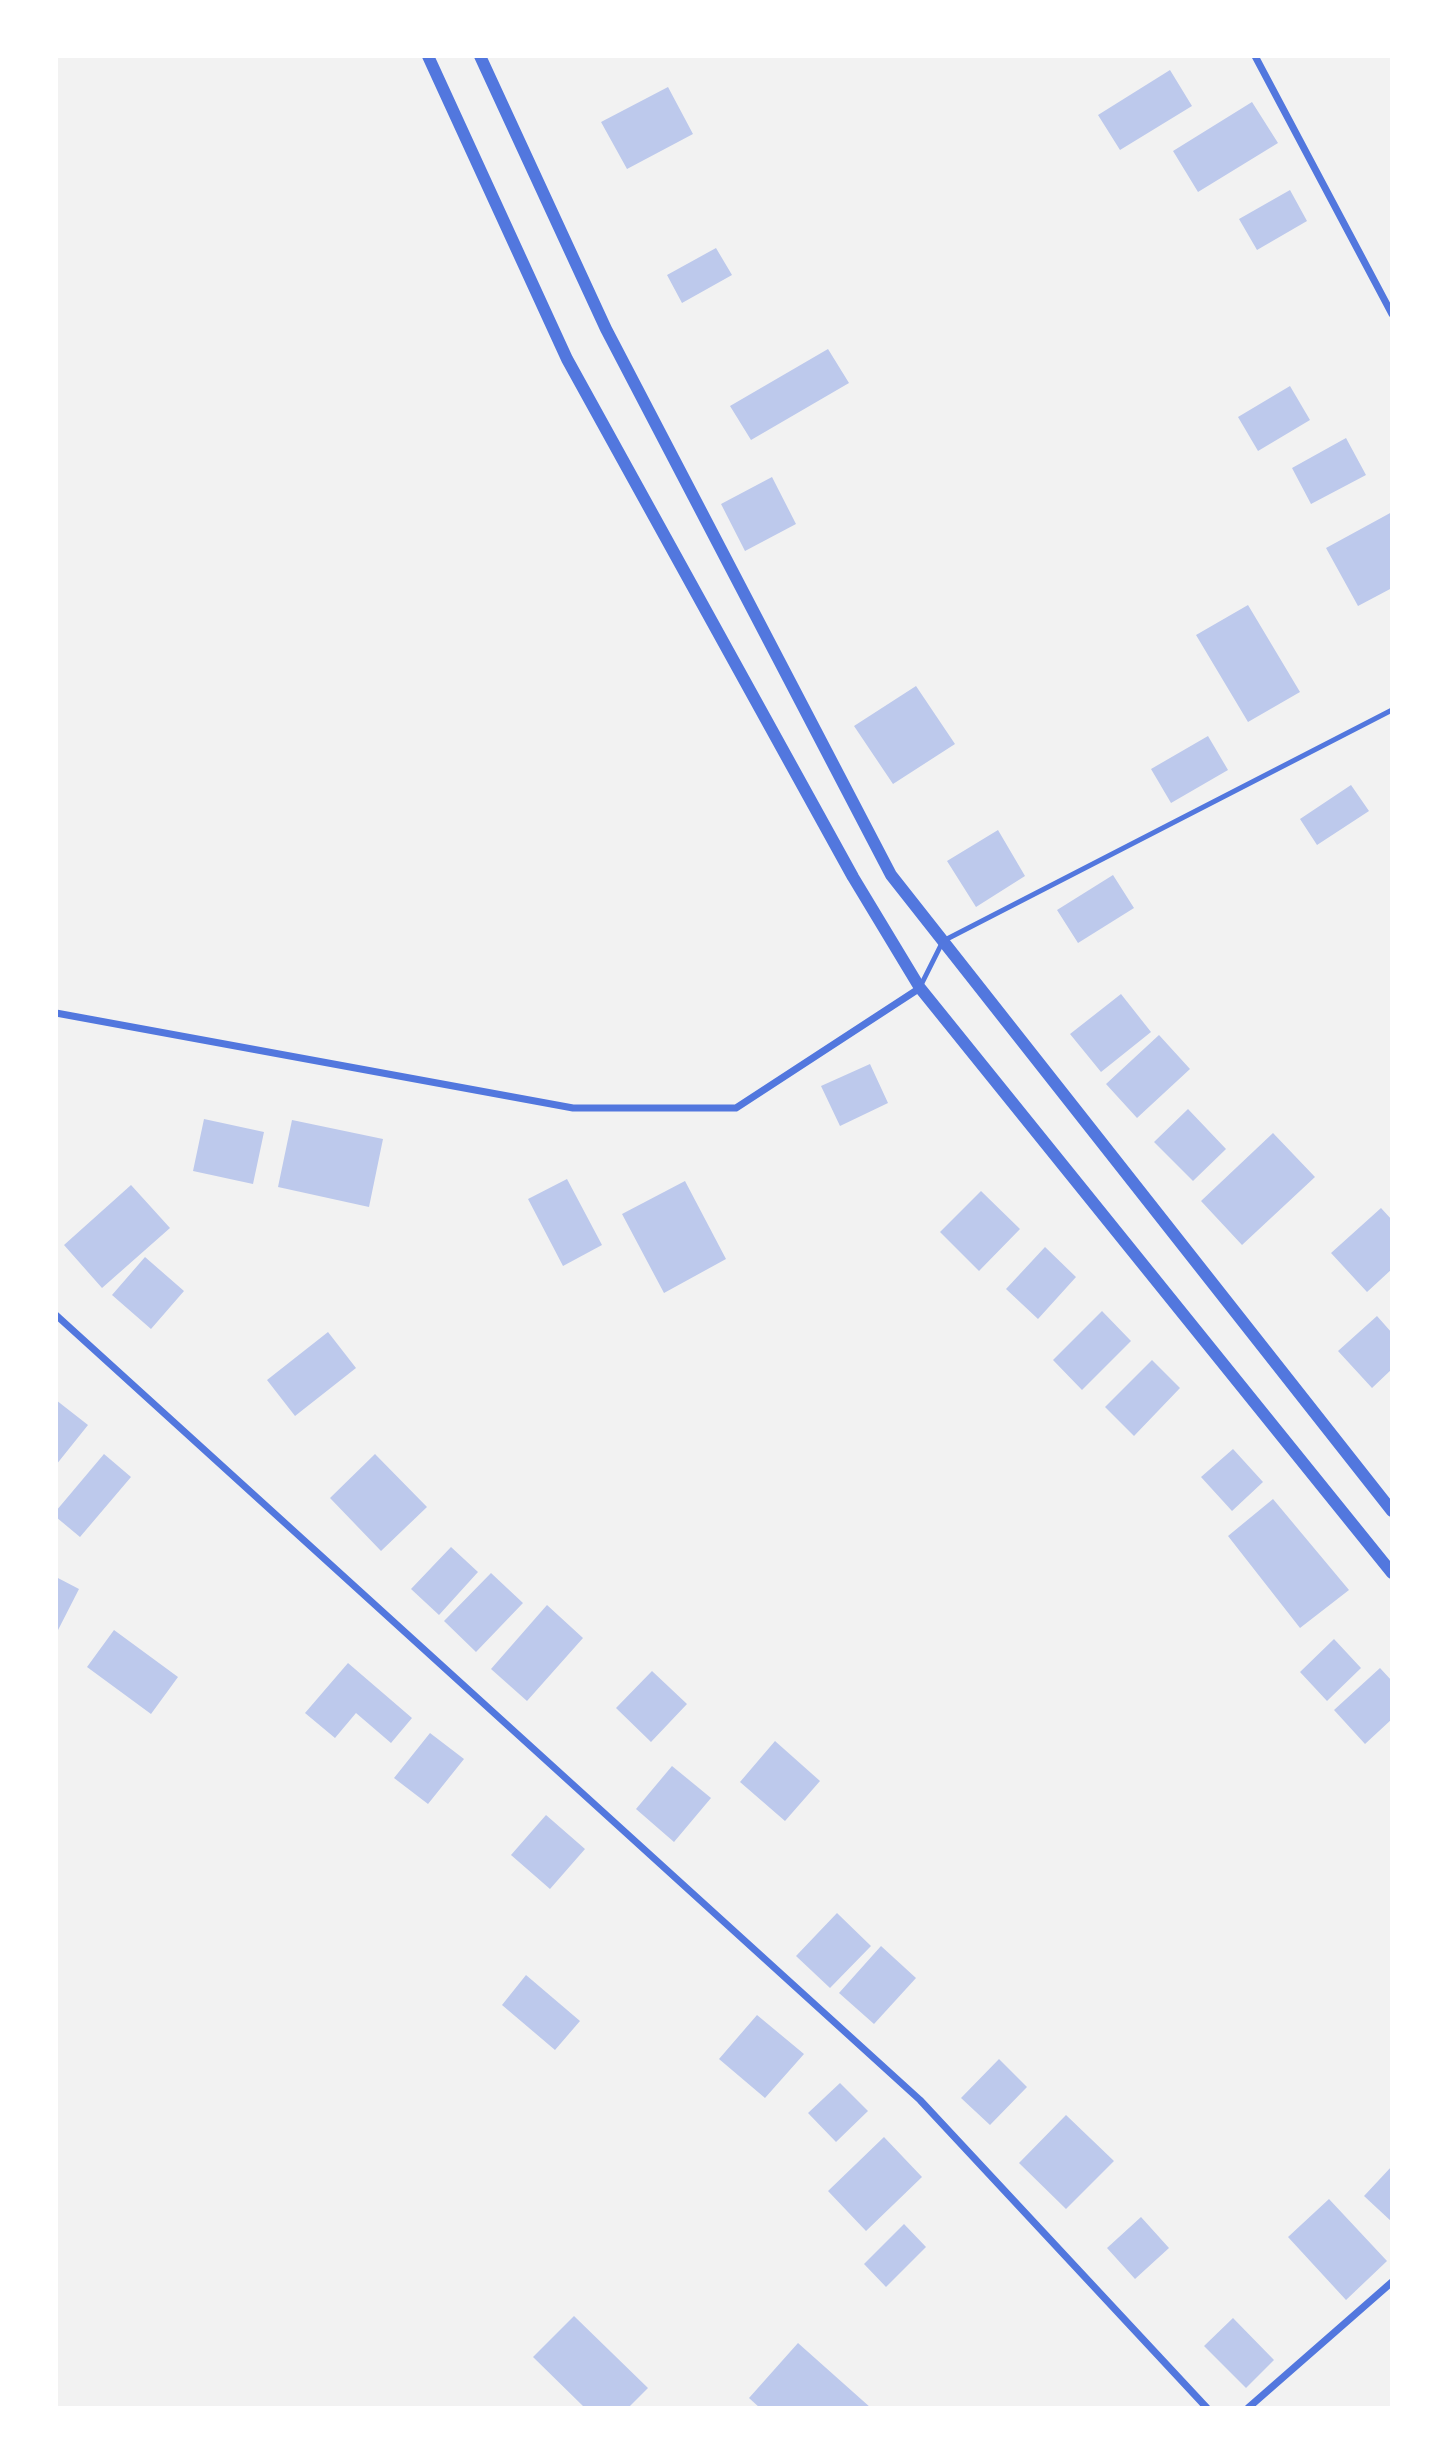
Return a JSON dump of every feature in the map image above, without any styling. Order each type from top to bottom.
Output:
[{"type":"street","points":[[428,56],[567,359],[853,877],[920,988],[1392,1573]]},
{"type":"street","points":[[480,56],[606,329],[891,875],[1392,1511]]},
{"type":"street","points":[[1255,56],[1392,314]]},
{"type":"street","points":[[56,1013],[573,1108],[737,1108],[920,988]]},
{"type":"street","points":[[56,1315],[920,2100],[1207,2408]]},
{"type":"street","points":[[1248,2408],[1392,2282]]},
{"type":"lane","points":[[920,988],[943,941],[1392,710]]},
{"type":"building","points":[[1170,70],[1192,106],[1120,150],[1098,115]]},
{"type":"building","points":[[668,87],[693,134],[627,169],[601,122]]},
{"type":"building","points":[[1252,102],[1278,143],[1198,192],[1173,151]]},
{"type":"building","points":[[1290,190],[1307,221],[1257,250],[1239,219]]},
{"type":"building","points":[[716,248],[732,275],[682,303],[667,275]]},
{"type":"building","points":[[828,349],[849,383],[751,440],[730,406]]},
{"type":"building","points":[[1290,386],[1310,420],[1258,451],[1238,417]]},
{"type":"building","points":[[1346,438],[1366,475],[1311,504],[1292,468]]},
{"type":"building","points":[[772,477],[796,524],[745,551],[721,504]]},
{"type":"building","points":[[1392,512],[1392,588],[1358,606],[1326,548]]},
{"type":"building","points":[[1248,605],[1300,692],[1248,722],[1196,635]]},
{"type":"building","points":[[916,686],[955,744],[893,784],[854,726]]},
{"type":"building","points":[[1208,736],[1228,770],[1171,803],[1151,769]]},
{"type":"building","points":[[1351,785],[1369,811],[1317,845],[1300,819]]},
{"type":"building","points":[[998,830],[1025,876],[976,907],[947,861]]},
{"type":"building","points":[[1113,875],[1134,908],[1078,943],[1057,910]]},
{"type":"building","points":[[1121,994],[1151,1032],[1101,1072],[1070,1034]]},
{"type":"building","points":[[1159,1035],[1190,1069],[1137,1118],[1106,1084]]},
{"type":"building","points":[[870,1064],[888,1103],[840,1126],[821,1086]]},
{"type":"building","points":[[1188,1109],[1226,1149],[1193,1181],[1154,1142]]},
{"type":"building","points":[[204,1119],[264,1132],[253,1184],[193,1171]]},
{"type":"building","points":[[292,1120],[383,1139],[369,1207],[278,1187]]},
{"type":"building","points":[[1273,1133],[1315,1177],[1242,1245],[1201,1201]]},
{"type":"building","points":[[567,1179],[602,1245],[563,1266],[528,1199]]},
{"type":"building","points":[[685,1181],[726,1259],[664,1293],[622,1214]]},
{"type":"building","points":[[131,1185],[170,1228],[102,1288],[64,1245]]},
{"type":"building","points":[[981,1191],[1020,1229],[979,1271],[940,1232]]},
{"type":"building","points":[[1381,1208],[1392,1220],[1392,1269],[1367,1292],[1331,1253]]},
{"type":"building","points":[[1045,1247],[1076,1277],[1038,1319],[1006,1289]]},
{"type":"building","points":[[145,1257],[184,1291],[151,1329],[112,1295]]},
{"type":"building","points":[[1102,1311],[1131,1341],[1082,1390],[1053,1360]]},
{"type":"building","points":[[1377,1316],[1392,1333],[1392,1369],[1372,1388],[1338,1351]]},
{"type":"building","points":[[328,1332],[356,1368],[295,1416],[267,1380]]},
{"type":"building","points":[[1152,1360],[1180,1388],[1134,1436],[1105,1407]]},
{"type":"building","points":[[56,1400],[88,1425],[56,1465]]},
{"type":"building","points":[[1233,1449],[1263,1482],[1232,1511],[1201,1477]]},
{"type":"building","points":[[104,1454],[131,1477],[80,1537],[56,1517],[56,1511]]},
{"type":"building","points":[[375,1454],[427,1507],[381,1551],[330,1498]]},
{"type":"building","points":[[1273,1499],[1349,1590],[1300,1628],[1228,1536]]},
{"type":"building","points":[[451,1547],[478,1572],[439,1615],[411,1589]]},
{"type":"building","points":[[491,1573],[523,1603],[476,1652],[444,1621]]},
{"type":"building","points":[[56,1577],[79,1589],[56,1634]]},
{"type":"building","points":[[547,1605],[583,1638],[527,1701],[491,1669]]},
{"type":"building","points":[[114,1630],[178,1677],[151,1714],[87,1667]]},
{"type":"building","points":[[1334,1639],[1361,1668],[1327,1701],[1300,1672]]},
{"type":"building","points":[[348,1663],[412,1718],[391,1743],[356,1713],[335,1738],[305,1713]]},
{"type":"building","points":[[1380,1668],[1392,1681],[1392,1719],[1365,1744],[1334,1710]]},
{"type":"building","points":[[652,1671],[687,1704],[651,1742],[616,1708]]},
{"type":"building","points":[[430,1733],[464,1759],[428,1804],[394,1778]]},
{"type":"building","points":[[775,1741],[820,1781],[785,1821],[740,1782]]},
{"type":"building","points":[[672,1766],[711,1798],[674,1842],[636,1809]]},
{"type":"building","points":[[546,1815],[585,1849],[550,1889],[511,1855]]},
{"type":"building","points":[[837,1913],[871,1946],[830,1988],[796,1956]]},
{"type":"building","points":[[881,1946],[916,1978],[874,2024],[839,1993]]},
{"type":"building","points":[[526,1975],[580,2021],[555,2050],[502,2005]]},
{"type":"building","points":[[757,2015],[804,2054],[765,2098],[719,2059]]},
{"type":"building","points":[[999,2059],[1027,2087],[990,2125],[961,2098]]},
{"type":"building","points":[[840,2083],[868,2111],[836,2142],[808,2113]]},
{"type":"building","points":[[1066,2115],[1114,2161],[1066,2209],[1019,2163]]},
{"type":"building","points":[[884,2137],[922,2177],[866,2231],[828,2191]]},
{"type":"building","points":[[1392,2166],[1392,2222],[1364,2196]]},
{"type":"building","points":[[1329,2199],[1387,2261],[1346,2300],[1288,2237]]},
{"type":"building","points":[[1141,2217],[1169,2248],[1135,2279],[1107,2248]]},
{"type":"building","points":[[904,2224],[926,2247],[886,2287],[864,2264]]},
{"type":"building","points":[[574,2316],[648,2388],[628,2408],[585,2408],[533,2357]]},
{"type":"building","points":[[1233,2318],[1274,2360],[1246,2388],[1204,2346]]},
{"type":"building","points":[[798,2343],[871,2408],[760,2408],[749,2398]]}]
